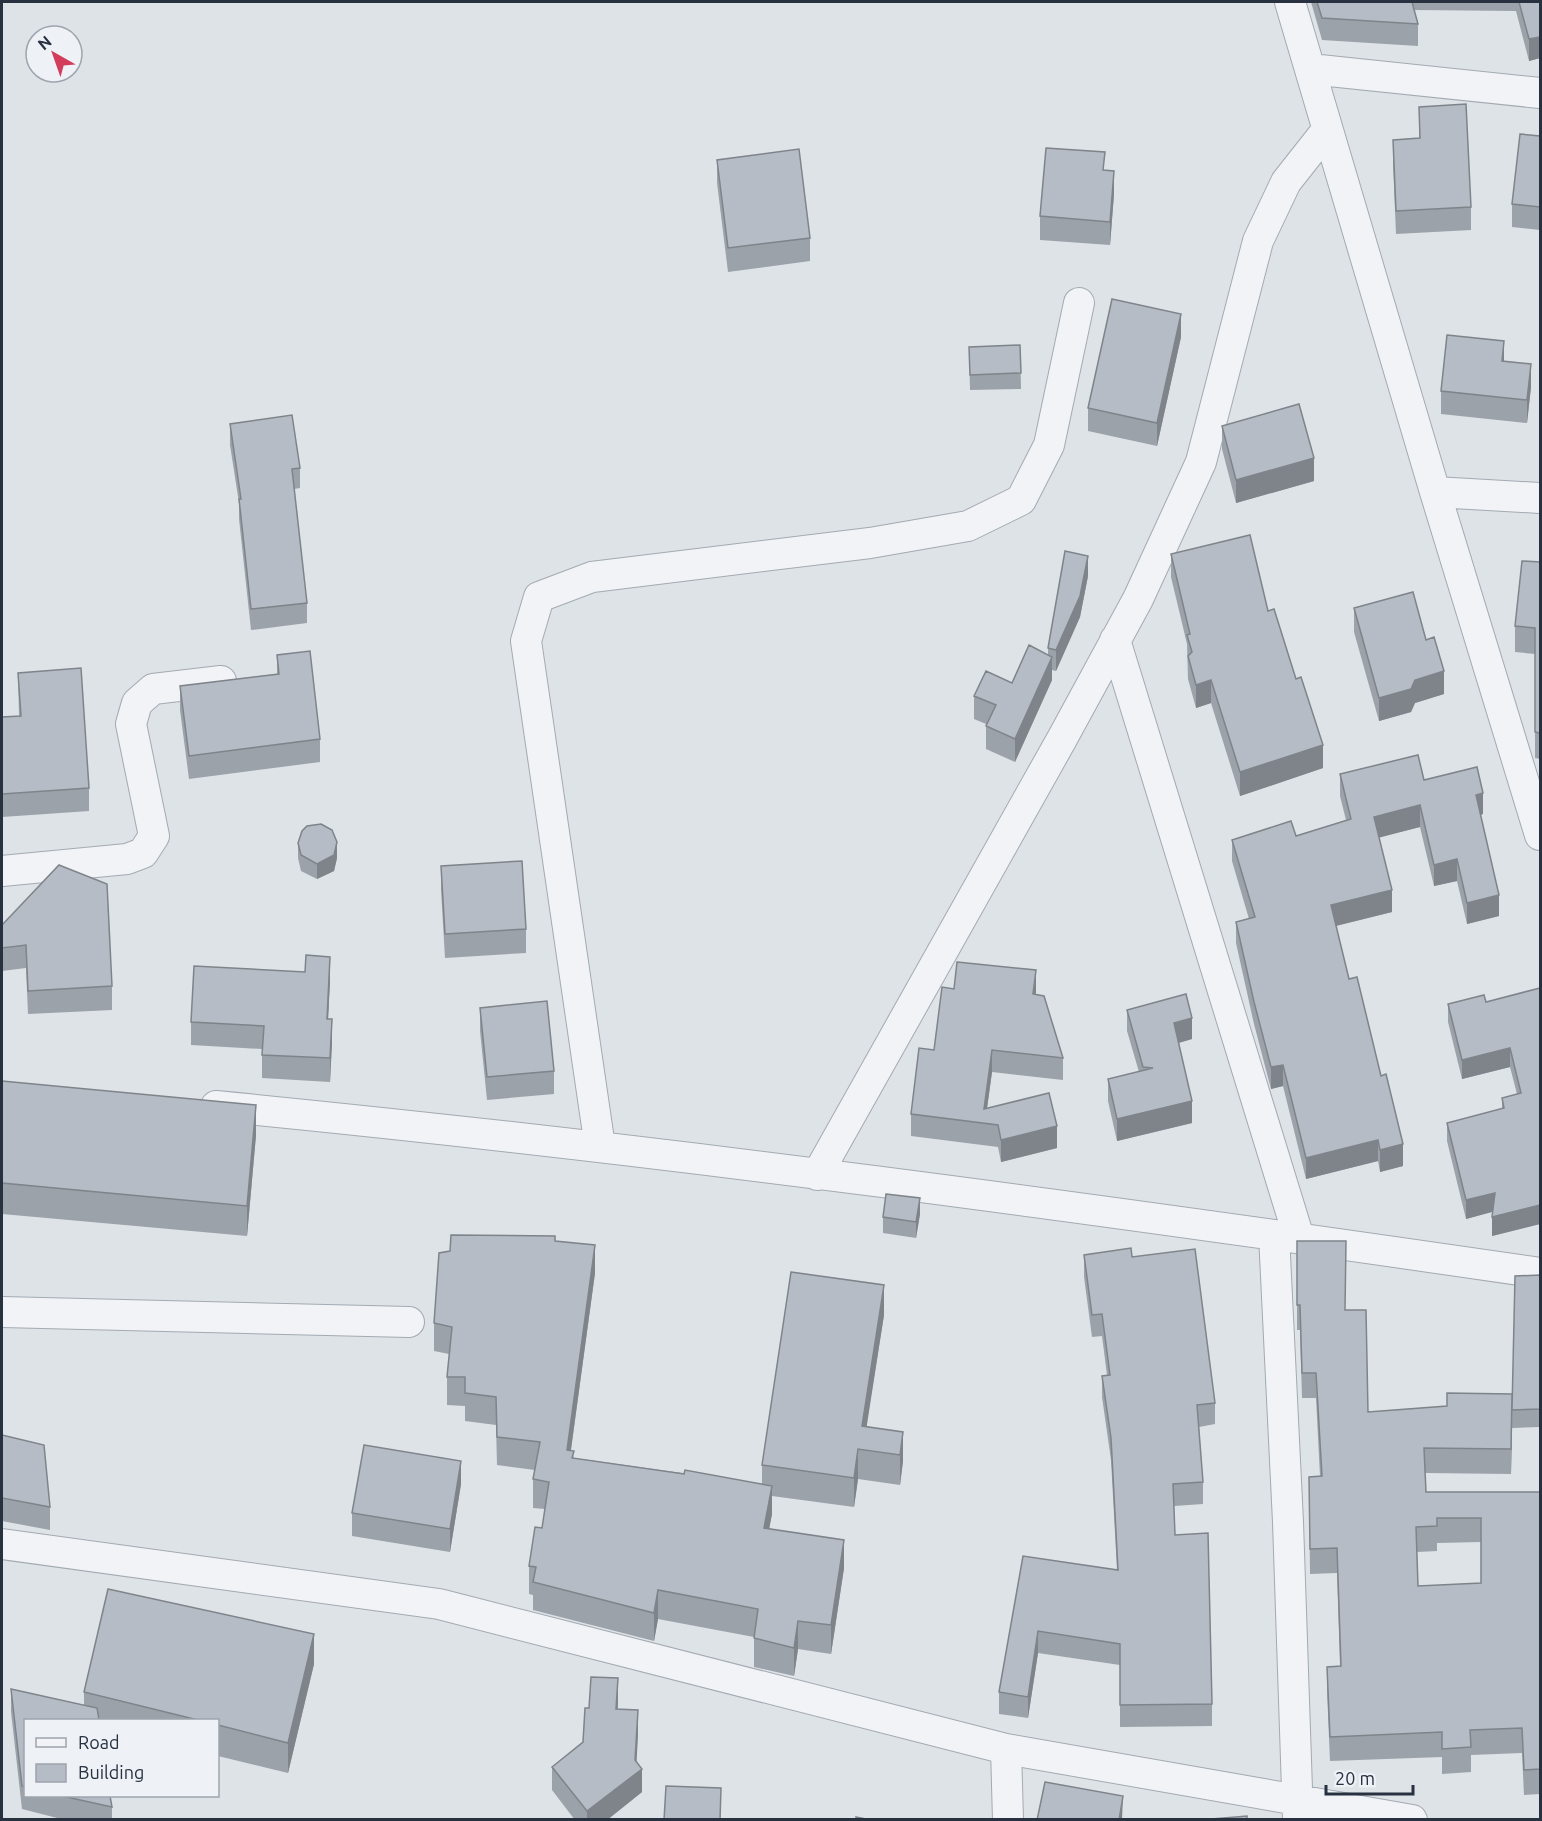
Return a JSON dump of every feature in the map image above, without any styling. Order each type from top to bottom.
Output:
[{"type":"street","points":[[1290,2],[1435,492],[1540,835]]},
{"type":"street","points":[[1310,69],[1540,93]]},
{"type":"street","points":[[817,1175],[1138,599],[1201,462],[1258,242],[1286,182],[1327,130]]},
{"type":"street","points":[[600,1147],[526,641],[539,597],[592,577],[870,543],[969,526],[1021,500],[1049,445],[1079,303]]},
{"type":"street","points":[[1435,492],[1540,498]]},
{"type":"street","points":[[1115,640],[1286,1237],[1288,1522],[1297,1809]]},
{"type":"street","points":[[2,871],[127,859],[143,853],[154,836],[131,724],[137,703],[153,689],[221,681]]},
{"type":"street","points":[[191,1103],[500,1134],[1286,1237],[1540,1273]]},
{"type":"street","points":[[2,1312],[409,1322]]},
{"type":"street","points":[[2,1544],[439,1604],[1006,1749],[1297,1809],[1412,1820]]},
{"type":"street","points":[[1006,1749],[1008,1820]]},
{"type":"building","points":[[1317,2],[1412,2],[1418,24],[1322,18]]},
{"type":"building","points":[[1519,2],[1540,2],[1540,37],[1529,39]]},
{"type":"building","points":[[1466,104],[1471,207],[1396,211],[1393,140],[1420,138],[1419,107]]},
{"type":"building","points":[[1520,134],[1540,136],[1540,207],[1512,204]]},
{"type":"building","points":[[1046,148],[1105,152],[1103,170],[1114,171],[1110,222],[1040,216]]},
{"type":"building","points":[[799,149],[810,238],[728,248],[717,160]]},
{"type":"building","points":[[1112,299],[1181,314],[1157,423],[1088,408]]},
{"type":"building","points":[[1447,335],[1504,341],[1502,361],[1531,364],[1527,400],[1441,391]]},
{"type":"building","points":[[1020,345],[1021,373],[970,375],[969,347]]},
{"type":"building","points":[[1299,404],[1314,458],[1236,480],[1222,426]]},
{"type":"building","points":[[292,415],[300,468],[292,469],[307,603],[251,609],[239,499],[241,499],[230,424]]},
{"type":"building","points":[[1250,535],[1268,611],[1274,609],[1296,679],[1301,677],[1323,745],[1240,772],[1211,680],[1196,685],[1188,656],[1192,652],[1187,635],[1190,634],[1171,554]]},
{"type":"building","points":[[1065,551],[1088,556],[1080,596],[1056,650],[1048,648]]},
{"type":"building","points":[[1522,561],[1540,562],[1540,733],[1535,732],[1535,628],[1515,626]]},
{"type":"building","points":[[1413,592],[1426,640],[1434,637],[1444,671],[1415,680],[1411,689],[1379,698],[1354,608]]},
{"type":"building","points":[[1029,645],[1052,657],[1015,739],[986,726],[996,705],[974,696],[986,671],[1012,683]]},
{"type":"building","points":[[310,651],[320,739],[189,756],[180,686],[279,674],[277,655]]},
{"type":"building","points":[[81,668],[89,788],[2,794],[2,717],[21,716],[18,673]]},
{"type":"building","points":[[1418,755],[1424,780],[1477,767],[1483,793],[1476,795],[1499,895],[1467,903],[1457,859],[1434,865],[1420,805],[1374,817],[1392,890],[1331,905],[1349,979],[1357,977],[1381,1076],[1386,1074],[1403,1144],[1380,1150],[1378,1140],[1306,1158],[1283,1065],[1271,1067],[1254,1002],[1236,922],[1255,917],[1232,840],[1291,821],[1296,836],[1351,819],[1340,774]]},
{"type":"building","points":[[321,824],[332,830],[337,842],[334,855],[317,864],[301,855],[298,843],[302,831],[307,826]]},
{"type":"building","points":[[522,861],[526,929],[445,934],[441,866]]},
{"type":"building","points":[[59,865],[107,884],[112,986],[28,991],[26,945],[2,948],[2,925]]},
{"type":"building","points":[[306,955],[330,957],[327,1019],[332,1019],[330,1058],[262,1055],[264,1026],[191,1022],[194,966],[305,972]]},
{"type":"building","points":[[957,962],[1036,970],[1033,994],[1044,996],[1063,1058],[992,1050],[984,1109],[1049,1093],[1057,1126],[1001,1140],[998,1125],[911,1114],[919,1048],[934,1050],[942,987],[954,989]]},
{"type":"building","points":[[1540,988],[1540,1205],[1492,1217],[1495,1193],[1466,1200],[1447,1123],[1504,1108],[1502,1098],[1521,1093],[1510,1048],[1462,1060],[1448,1004],[1484,995],[1486,1002]]},
{"type":"building","points":[[1186,994],[1192,1018],[1174,1023],[1192,1101],[1117,1119],[1108,1079],[1153,1068],[1143,1067],[1127,1010]]},
{"type":"building","points":[[547,1001],[554,1071],[487,1077],[480,1008]]},
{"type":"building","points":[[2,1081],[256,1105],[247,1206],[2,1183]]},
{"type":"building","points":[[886,1194],[920,1198],[916,1222],[883,1217]]},
{"type":"building","points":[[451,1235],[555,1236],[555,1241],[595,1245],[567,1450],[574,1451],[572,1458],[684,1474],[685,1470],[772,1486],[764,1528],[844,1540],[831,1625],[798,1621],[794,1648],[754,1638],[758,1609],[658,1590],[654,1613],[533,1582],[536,1567],[529,1566],[535,1527],[542,1528],[549,1482],[533,1479],[540,1442],[497,1437],[496,1397],[465,1393],[465,1377],[447,1377],[452,1327],[434,1323],[439,1253],[450,1251]]},
{"type":"building","points":[[1297,1241],[1346,1241],[1345,1310],[1366,1310],[1368,1412],[1447,1406],[1447,1393],[1512,1394],[1511,1449],[1424,1448],[1426,1492],[1540,1492],[1540,1769],[1524,1770],[1522,1728],[1470,1730],[1471,1747],[1442,1749],[1442,1732],[1330,1737],[1327,1667],[1341,1666],[1337,1548],[1310,1549],[1309,1477],[1322,1476],[1316,1373],[1302,1373],[1300,1305],[1297,1305]],"holes":[[[1437,1518],[1481,1518],[1481,1583],[1418,1586],[1416,1527],[1437,1526]]]},
{"type":"building","points":[[1131,1248],[1132,1257],[1195,1249],[1215,1403],[1197,1405],[1203,1482],[1173,1484],[1175,1535],[1208,1533],[1212,1704],[1120,1705],[1120,1644],[1038,1631],[1028,1697],[999,1692],[1023,1556],[1118,1570],[1111,1438],[1102,1376],[1110,1375],[1102,1314],[1092,1315],[1084,1255]]},
{"type":"building","points":[[791,1272],[884,1285],[862,1426],[903,1432],[900,1455],[858,1449],[854,1478],[762,1465]]},
{"type":"building","points":[[1540,1275],[1540,1409],[1512,1410],[1515,1276]]},
{"type":"building","points":[[2,1435],[44,1445],[50,1507],[2,1498]]},
{"type":"building","points":[[364,1445],[461,1461],[450,1529],[352,1513]]},
{"type":"building","points":[[108,1589],[314,1634],[288,1743],[219,1725],[219,1719],[194,1719],[84,1692]]},
{"type":"building","points":[[591,1677],[618,1678],[616,1709],[638,1710],[635,1760],[642,1769],[587,1811],[552,1767],[583,1742],[585,1708],[589,1708]]},
{"type":"building","points":[[11,1689],[97,1708],[99,1719],[24,1719],[24,1786],[22,1786]]},
{"type":"building","points":[[1045,1782],[1123,1796],[1119,1820],[1037,1820]]},
{"type":"building","points":[[666,1786],[721,1788],[720,1820],[664,1820]]},
{"type":"building","points":[[67,1797],[110,1797],[112,1807]]},
{"type":"building","points":[[1247,1816],[1247,1820],[1199,1820]]}]
